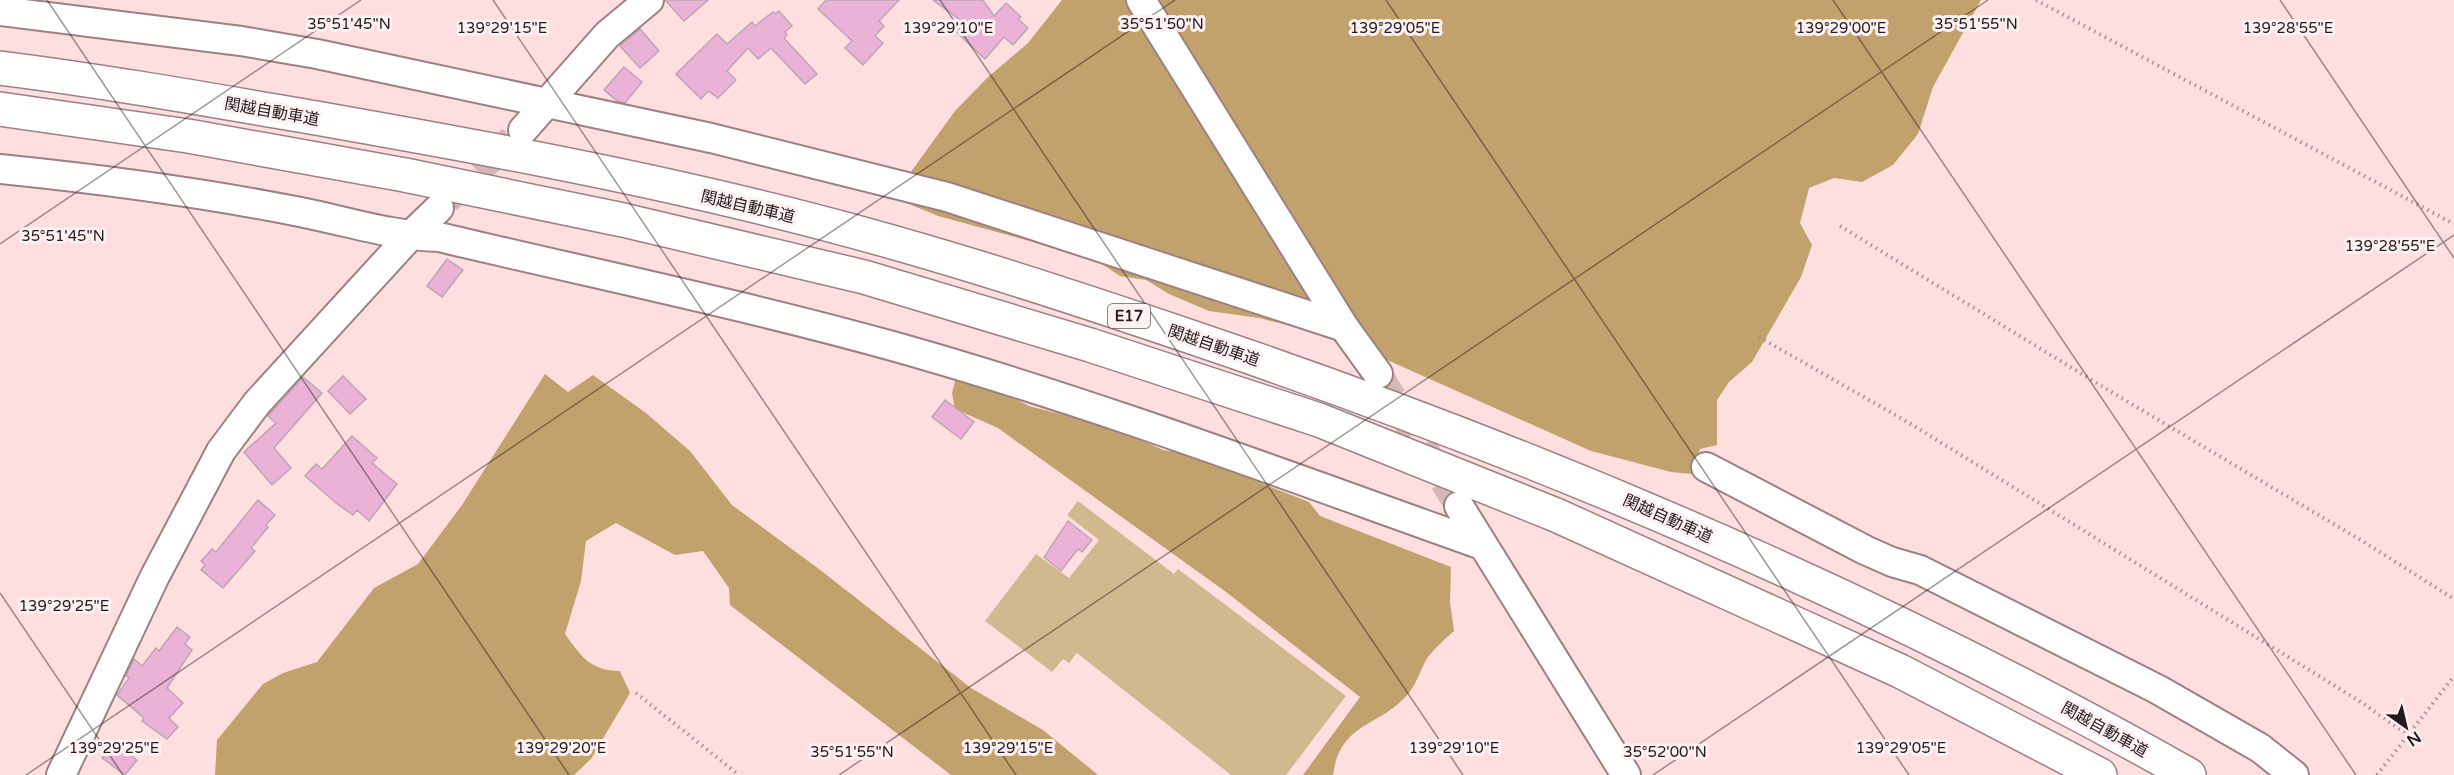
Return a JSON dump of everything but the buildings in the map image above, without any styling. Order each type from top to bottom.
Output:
[{"type":"highway","name":"関越自動車道","points":[[0,68],[93,80],[487,148],[755,206],[968,264],[1114,311],[1305,376],[1492,444],[1651,510],[1795,574],[1960,653],[2093,721],[2189,775]]},
{"type":"highway","name":"E17","points":[[0,109],[200,138],[405,175],[623,220],[864,278],[1090,345],[1319,420],[1556,515],[1900,671],[2100,775]]},
{"type":"street","points":[[523,130],[607,35],[649,0]]},
{"type":"street","points":[[1142,0],[1344,327],[1378,374]]},
{"type":"street","points":[[0,11],[241,41],[548,101],[711,138],[947,197],[1344,327]]},
{"type":"street","points":[[0,169],[161,189],[250,203],[409,237],[439,237],[896,347],[1138,422],[1482,545]]},
{"type":"street","points":[[62,775],[154,578],[221,451],[257,403],[409,237],[439,208]]},
{"type":"street","points":[[1706,467],[1865,550],[1892,562],[1920,570],[2157,689],[2260,748],[2294,775]]},
{"type":"street","points":[[1459,506],[1626,775]]},
{"type":"path","points":[[2036,0],[2454,224]]},
{"type":"path","points":[[1840,226],[2108,390],[2364,542],[2454,599]]},
{"type":"path","points":[[1759,337],[1911,424],[2361,702],[2408,735]]},
{"type":"path","points":[[2377,775],[2454,676]]},
{"type":"path","points":[[636,693],[739,775]]},
{"type":"shaded area","points":[[1062,0],[1981,0],[1933,87],[1918,134],[1893,165],[1862,182],[1834,178],[1809,188],[1800,223],[1812,245],[1801,277],[1752,362],[1729,382],[1717,400],[1717,445],[1700,449],[1692,474],[1671,472],[1591,451],[1338,338],[1259,318],[1209,311],[1169,294],[1146,280],[1120,276],[1093,258],[938,216],[904,202],[905,180],[955,111],[987,78],[1028,43]]},
{"type":"shaded area","points":[[545,374],[568,392],[593,375],[646,413],[690,451],[732,505],[819,569],[971,688],[1043,730],[1098,775],[951,775],[730,605],[729,588],[703,551],[675,555],[616,523],[586,541],[581,581],[565,634],[587,661],[601,668],[620,671],[630,693],[591,759],[574,775],[215,775],[217,740],[263,684],[283,673],[317,662],[374,588],[418,564],[462,505]]},
{"type":"shaded area","points":[[972,378],[1029,406],[1118,429],[1163,450],[1203,455],[1268,486],[1309,502],[1320,516],[1451,567],[1450,602],[1454,631],[1428,657],[1411,690],[1400,702],[1364,726],[1345,743],[1337,757],[1333,775],[1303,775],[1360,697],[1226,592],[998,428],[955,409],[952,393],[955,381]]},
{"type":"shaded area","points":[[1078,501],[1174,574],[1178,569],[1346,696],[1286,775],[1231,775],[1077,653],[1069,663],[1063,659],[1052,672],[985,621],[1036,554],[1069,578],[1099,540],[1067,515]]},
{"type":"tunnel","points":[[447,200],[512,139]]},
{"type":"tunnel","points":[[1378,374],[1459,506]]}]
